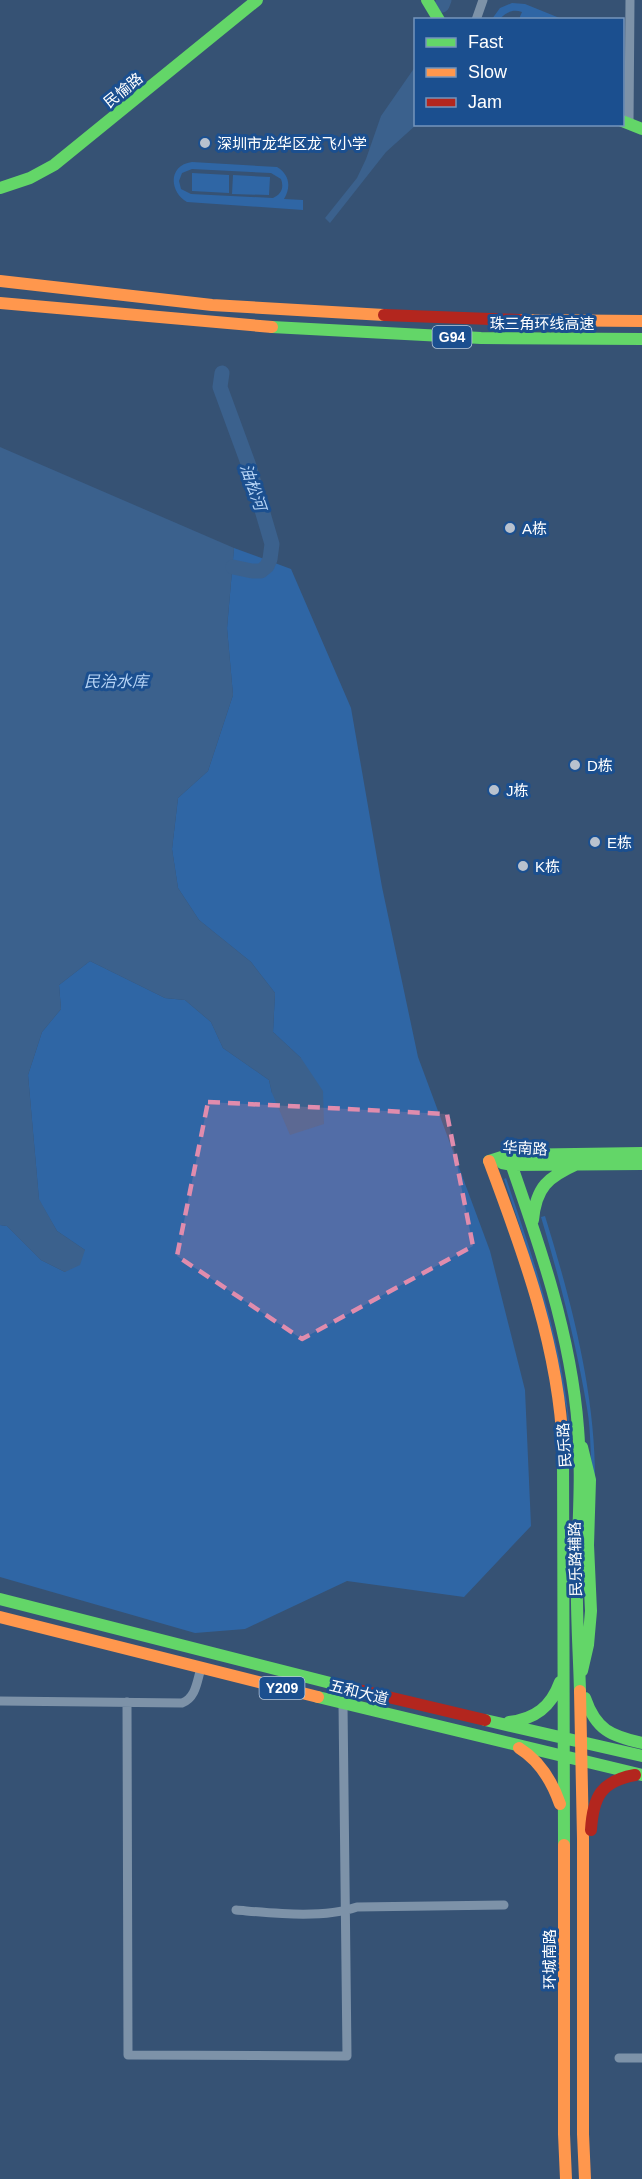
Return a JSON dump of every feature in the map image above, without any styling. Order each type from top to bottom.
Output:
[{"type":"main road","name":"民愉路","points":[[0,188],[30,178],[54,165],[257,0]]},
{"type":"main road","points":[[426,0],[438,18]]},
{"type":"main road","points":[[626,122],[642,129]]},
{"type":"main road","name":"珠三角环线高速","points":[[0,282],[280,309],[465,319],[642,321]]},
{"type":"main road","name":"珠三角环线高速","points":[[0,303],[262,328],[466,338],[642,339]]},
{"type":"main road","name":"华南路","points":[[489,1161],[642,1153]]},
{"type":"main road","name":"华南路","points":[[510,1160],[577,1164],[642,1164]]},
{"type":"main road","name":"民乐路","points":[[510,1160],[546,1271],[576,1404],[580,1472],[577,1598],[582,1743]]},
{"type":"main road","name":"民乐路","points":[[489,1161],[522,1253],[546,1339],[562,1422],[564,1739]]},
{"type":"main road","points":[[533,1231],[533,1208],[541,1188],[554,1175],[577,1164]]},
{"type":"main road","name":"五和大道","points":[[0,1599],[490,1722],[642,1756]]},
{"type":"main road","name":"五和大道","points":[[0,1617],[344,1704],[641,1775]]},
{"type":"main road","points":[[490,1722],[527,1720],[543,1712],[555,1697],[563,1672]]},
{"type":"main road","points":[[580,1681],[596,1724],[610,1735],[642,1743]]},
{"type":"main road","name":"环城南路","points":[[564,1739],[566,2179]]},
{"type":"main road","points":[[582,1743],[585,2179]]},
{"type":"main road","points":[[509,1744],[524,1751],[543,1771],[560,1801],[564,1820]]},
{"type":"main road","points":[[582,1886],[591,1844],[591,1812],[595,1799],[612,1781],[625,1776],[641,1775]]},
{"type":"main road","points":[[564,1886],[582,1886]]},
{"type":"street","points":[[477,18],[483,0]]},
{"type":"street","points":[[626,122],[630,0]]},
{"type":"street","points":[[0,1701],[177,1703],[188,1700],[194,1691],[201,1668]]},
{"type":"street","points":[[127,1702],[128,2055],[347,2056],[344,1704]]},
{"type":"street","points":[[236,1910],[287,1914],[345,1911],[357,1907],[504,1905]]},
{"type":"street","points":[[619,2058],[642,2058]]},
{"type":"highlighted area","points":[[208,1102],[447,1114],[473,1246],[302,1339],[177,1256]]},
{"type":"shaded area","points":[[512,3],[525,4],[560,18],[519,18],[522,12],[513,11],[501,18],[493,18],[500,8]]},
{"type":"shaded area","points":[[192,162],[277,167],[285,174],[288,181],[288,190],[284,199],[303,200],[303,210],[187,202],[181,198],[174,186],[175,173],[184,164]],"holes":[[[192,169],[271,173],[281,179],[282,185],[282,190],[273,198],[191,194],[181,189],[179,181],[182,173]]]},
{"type":"shaded area","points":[[192,173],[229,175],[229,193],[192,191]]},
{"type":"shaded area","points":[[233,175],[270,177],[269,195],[232,194]]},
{"type":"shaded area","points":[[234,548],[291,569],[351,708],[382,887],[418,1057],[490,1251],[525,1390],[531,1526],[464,1597],[347,1581],[245,1629],[195,1633],[0,1577],[0,1225],[7,1226],[41,1260],[65,1272],[85,1250],[57,1231],[39,1200],[28,1075],[42,1032],[61,1009],[59,985],[90,961],[165,998],[185,1000],[211,1022],[223,1048],[269,1080],[272,1093],[301,1058],[273,1032],[275,993],[251,962],[199,920],[178,888],[172,849],[178,798],[208,771],[233,695],[227,628]]},
{"type":"shaded area","points":[[506,1178],[530,1249],[559,1356],[570,1429],[572,1466],[570,1466],[567,1410],[524,1239],[504,1179]]},
{"type":"shaded area","points":[[545,1216],[581,1351],[592,1420],[595,1490],[589,1418],[583,1384],[555,1264],[541,1217]]},
{"type":"water","points":[[414,68],[415,126],[386,152],[330,223],[325,218],[357,178],[381,116]]},
{"type":"water","name":"民治水库","points":[[0,447],[234,548],[227,628],[233,695],[208,771],[178,798],[172,849],[178,888],[199,920],[251,962],[275,993],[273,1032],[301,1058],[323,1091],[324,1124],[290,1135],[272,1093],[269,1080],[223,1048],[211,1022],[185,1000],[165,998],[90,961],[59,985],[61,1009],[42,1032],[28,1075],[39,1199],[57,1231],[85,1250],[80,1265],[65,1272],[41,1260],[7,1226],[0,1225]]},
{"type":"waterway","name":"油松河","points":[[442,5],[444,0]]},
{"type":"waterway","name":"油松河","points":[[222,373],[220,387],[249,466],[272,544],[270,559],[261,571],[233,567]]},
{"type":"traffic: fast","points":[[0,188],[30,178],[54,165],[257,0]]},
{"type":"traffic: fast","points":[[427,0],[438,18]]},
{"type":"traffic: fast","points":[[624,122],[642,129]]},
{"type":"traffic: fast","points":[[272,327],[481,338],[642,339]]},
{"type":"traffic: fast","points":[[489,1161],[508,1155],[642,1153]]},
{"type":"traffic: fast","points":[[508,1155],[552,1289],[574,1393],[580,1464],[577,1588],[580,1691]]},
{"type":"traffic: fast","points":[[502,1163],[512,1165],[642,1164]]},
{"type":"traffic: fast","points":[[533,1220],[537,1199],[545,1184],[577,1164]]},
{"type":"traffic: fast","points":[[582,1447],[590,1480],[588,1545],[591,1611],[588,1645],[582,1671]]},
{"type":"traffic: fast","points":[[563,1449],[564,1845]]},
{"type":"traffic: fast","points":[[0,1599],[350,1688]]},
{"type":"traffic: fast","points":[[509,1722],[527,1718],[541,1710],[552,1698],[560,1682]]},
{"type":"traffic: fast","points":[[318,1697],[642,1775]]},
{"type":"traffic: fast","points":[[585,1698],[594,1718],[606,1730],[622,1738],[642,1743]]},
{"type":"traffic: fast","points":[[485,1720],[642,1756]]},
{"type":"traffic: slow","points":[[0,281],[212,305],[384,315]]},
{"type":"traffic: slow","points":[[0,303],[272,327]]},
{"type":"traffic: slow","points":[[519,320],[642,321]]},
{"type":"traffic: slow","points":[[489,1161],[538,1302],[555,1375],[563,1449]]},
{"type":"traffic: slow","points":[[0,1617],[318,1697]]},
{"type":"traffic: slow","points":[[580,1691],[585,2179]]},
{"type":"traffic: slow","points":[[519,1748],[544,1772],[560,1804]]},
{"type":"traffic: slow","points":[[564,1845],[566,2179]]},
{"type":"traffic: jam","points":[[384,315],[519,320]]},
{"type":"traffic: jam","points":[[350,1688],[485,1720]]},
{"type":"traffic: jam","points":[[591,1830],[594,1808],[601,1792],[614,1781],[635,1775]]},
{"type":"place","name":"深圳市龙华区龙飞小学","points":[[205,143]]},
{"type":"place","name":"A栋","points":[[510,528]]},
{"type":"place","name":"D栋","points":[[575,765]]},
{"type":"place","name":"J栋","points":[[494,790]]},
{"type":"place","name":"E栋","points":[[595,842]]},
{"type":"place","name":"K栋","points":[[523,866]]}]
